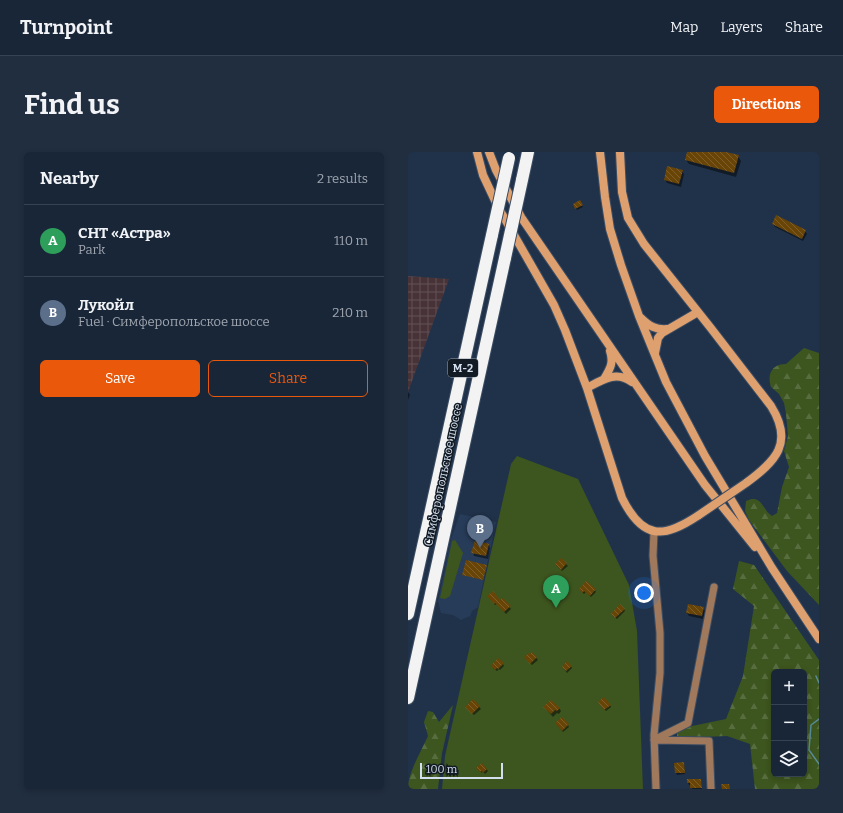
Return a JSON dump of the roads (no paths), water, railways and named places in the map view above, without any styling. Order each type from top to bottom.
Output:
[{"type":"highway","name":"Симферопольское шоссе","points":[[408,698],[528,152]]},
{"type":"highway","name":"Симферопольское шоссе","points":[[408,614],[510,155]]},
{"type":"street","points":[[477,152],[483,175],[498,207],[554,305],[577,359],[622,498],[630,513],[638,523],[654,531],[663,532],[678,528],[746,483],[770,463],[777,454],[782,437],[779,422],[771,406],[644,244],[628,218],[622,192],[620,152]]},
{"type":"street","points":[[489,152],[496,170],[521,217],[608,345],[705,485],[772,568]]},
{"type":"street","points":[[600,152],[610,229],[639,316],[666,382],[705,456],[772,568],[819,638]]},
{"type":"street","points":[[655,354],[658,338],[668,329],[698,312]]},
{"type":"street","points":[[639,316],[648,325],[654,328],[661,330],[668,329]]},
{"type":"street","points":[[604,379],[612,364],[612,358],[608,345]]},
{"type":"street","points":[[587,388],[612,376],[628,378],[635,384]]},
{"type":"street","points":[[654,531],[653,556],[660,634],[660,665],[654,740],[656,789]]},
{"type":"street","points":[[654,740],[688,722],[714,586]]},
{"type":"street","points":[[654,740],[709,741],[711,789]]},
{"type":"waterway","points":[[816,676],[819,683]]},
{"type":"waterway","points":[[819,719],[811,725],[809,750],[819,764]]},
{"type":"place","name":"Лукойл","points":[[480,548]]},
{"type":"place","name":"СНТ «Астра»","points":[[556,608]]}]
